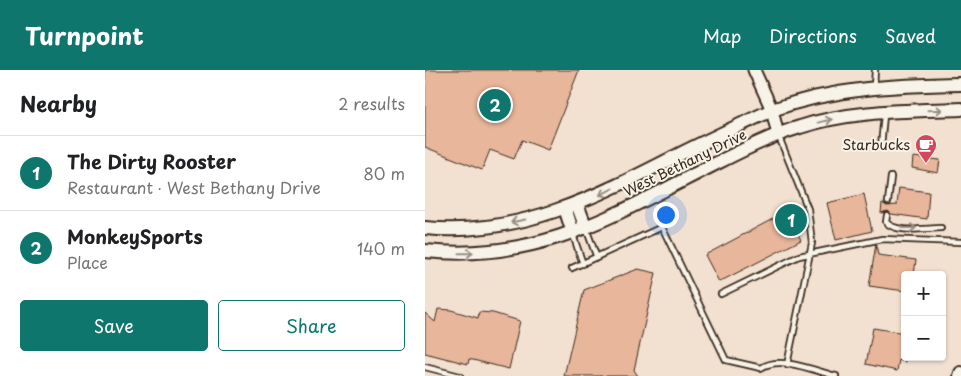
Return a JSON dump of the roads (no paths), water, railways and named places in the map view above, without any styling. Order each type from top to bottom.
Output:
[{"type":"main road","name":"West Bethany Drive","points":[[425,228],[448,230],[505,224],[577,204],[597,196],[771,110],[817,96],[874,88],[961,84]]},
{"type":"main road","name":"West Bethany Drive","points":[[425,251],[468,254],[507,250],[528,247],[573,234],[778,135],[836,118],[884,112],[961,109]]},
{"type":"main road","points":[[577,204],[586,228]]},
{"type":"main road","points":[[565,208],[573,234]]},
{"type":"street","points":[[754,70],[771,110],[778,135]]},
{"type":"lane","points":[[874,88],[875,70]]},
{"type":"lane","points":[[881,146],[884,112]]},
{"type":"lane","points":[[778,135],[807,209],[812,242],[811,255],[787,365]]},
{"type":"lane","points":[[888,202],[891,177]]},
{"type":"lane","points":[[887,215],[886,222],[889,226],[898,228],[941,228]]},
{"type":"lane","points":[[572,268],[662,227],[725,360],[761,368],[767,364],[787,365],[835,376]]},
{"type":"lane","points":[[586,228],[597,258]]},
{"type":"lane","points":[[573,234],[583,264]]},
{"type":"lane","points":[[721,294],[799,256],[882,239],[961,242]]},
{"type":"lane","points":[[425,367],[460,376]]},
{"type":"lane","points":[[432,376],[433,369]]},
{"type":"place","name":"MonkeySports","points":[[495,105]]},
{"type":"place","name":"Starbucks","points":[[926,164]]},
{"type":"place","name":"The Dirty Rooster","points":[[791,220]]}]
